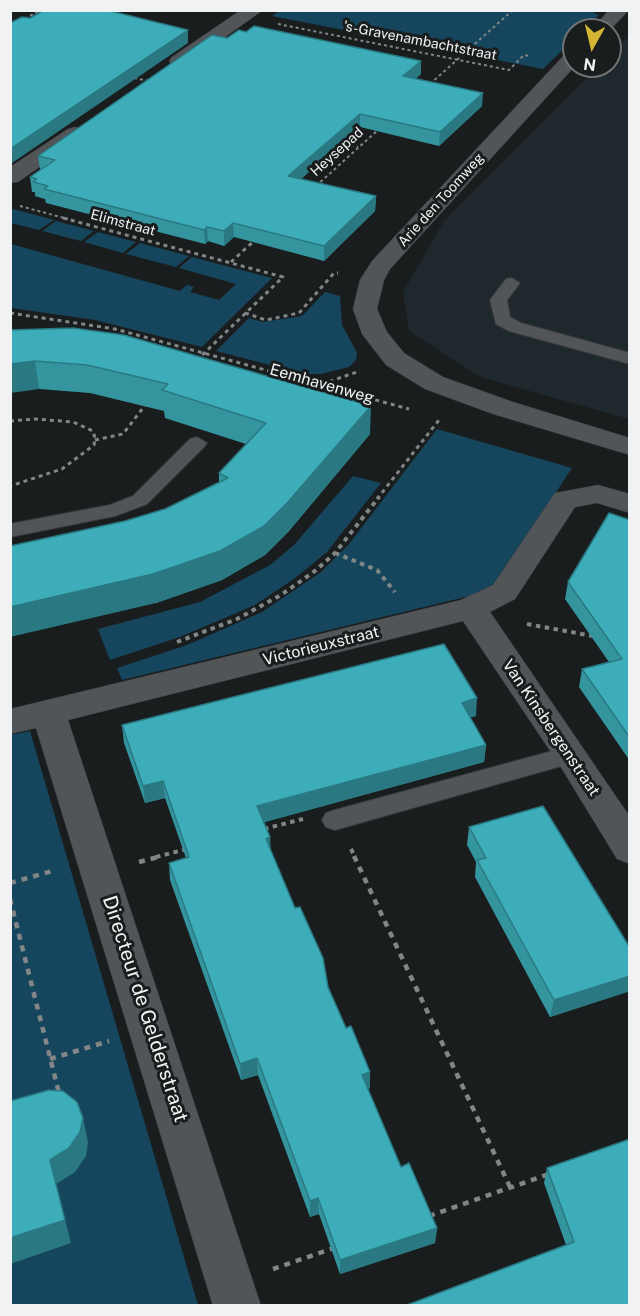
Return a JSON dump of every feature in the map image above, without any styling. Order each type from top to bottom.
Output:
[{"type":"street","points":[[149,81],[250,14]]},
{"type":"street","name":"Arie den Toomweg","points":[[562,67],[380,266],[372,280],[365,309],[375,334],[395,359],[417,374],[454,391],[630,447]]},
{"type":"street","points":[[10,177],[93,121]]},
{"type":"street","name":"Victorieuxstraat","points":[[10,722],[471,608],[504,592],[565,499],[598,494],[630,504]]},
{"type":"street","name":"Van Kinsbergenstraat","points":[[471,608],[571,755],[630,849]]},
{"type":"street","name":"Directeur de Gelderstraat","points":[[49,713],[234,1295]]},
{"type":"lane","points":[[512,283],[498,300],[502,320],[515,327],[630,359]]},
{"type":"lane","points":[[10,531],[115,510],[140,500],[197,443]]},
{"type":"lane","points":[[335,820],[571,755]]},
{"type":"path","points":[[20,22],[40,10]]},
{"type":"path","points":[[422,91],[513,10]]},
{"type":"path","name":"'s-Gravenambachtstraat","points":[[250,14],[509,70],[524,55],[546,60],[532,74],[551,78]]},
{"type":"path","points":[[126,76],[149,81]]},
{"type":"path","name":"Heysepad","points":[[316,186],[382,127]]},
{"type":"path","points":[[336,142],[359,148]]},
{"type":"path","name":"Elimstraat","points":[[10,203],[283,277],[245,313]]},
{"type":"path","points":[[230,263],[264,232]]},
{"type":"path","points":[[196,360],[245,313],[266,320],[299,314],[334,273],[380,266]]},
{"type":"path","name":"Eemhavenweg","points":[[10,313],[115,329],[419,412]]},
{"type":"path","points":[[95,440],[123,434],[152,400]]},
{"type":"path","points":[[173,643],[237,619],[281,595],[315,571],[335,553],[440,418],[430,415]]},
{"type":"path","points":[[10,421],[35,419],[73,422],[93,431],[95,440],[94,446],[62,469],[10,486]]},
{"type":"path","points":[[335,553],[376,570],[389,582],[414,622]]},
{"type":"path","points":[[471,608],[546,629],[598,636]]},
{"type":"path","points":[[261,830],[330,812],[358,863],[510,1187]]},
{"type":"path","points":[[101,872],[192,848]]},
{"type":"path","points":[[10,899],[62,1104]]},
{"type":"path","points":[[50,1059],[150,1028]]},
{"type":"path","points":[[421,1218],[554,1173]]},
{"type":"path","points":[[234,1295],[343,1245]]},
{"type":"shaded area","points":[[588,10],[599,15],[596,18],[562,18],[562,51],[543,69],[272,16],[279,11]]},
{"type":"shaded area","points":[[629,36],[629,419],[480,377],[409,331],[403,292],[444,221],[587,78],[622,78],[622,43]]},
{"type":"shaded area","points":[[13,209],[54,220],[39,230],[11,223]]},
{"type":"shaded area","points":[[56,221],[94,231],[81,241],[42,231]]},
{"type":"shaded area","points":[[98,232],[136,242],[123,253],[84,242]]},
{"type":"shaded area","points":[[140,243],[189,256],[176,267],[126,254]]},
{"type":"shaded area","points":[[11,244],[180,291],[187,285],[194,287],[190,292],[219,300],[236,284],[179,268],[192,257],[272,278],[202,347],[95,320],[11,308]]},
{"type":"shaded area","points":[[325,292],[340,296],[342,325],[357,353],[356,360],[349,367],[321,374],[305,374],[216,351],[249,318],[263,322],[302,316]]},
{"type":"shaded area","points":[[437,429],[572,468],[494,586],[482,593],[122,680],[117,668],[187,645],[262,612],[321,572],[349,544]]},
{"type":"shaded area","points":[[353,476],[381,483],[327,552],[294,579],[255,605],[180,637],[110,660],[98,629],[200,602],[270,565],[294,545]]},
{"type":"shaded area","points":[[30,731],[198,1305],[11,1305],[10,735]]},
{"type":"building","points":[[44,10],[106,10],[188,30],[10,149],[10,23],[22,17],[30,18]]},
{"type":"building","points":[[254,26],[421,61],[403,76],[483,93],[440,132],[360,114],[288,176],[376,196],[324,246],[233,223],[224,231],[207,227],[204,230],[44,189],[48,186],[33,182],[37,179],[30,177],[55,160],[38,156],[212,35],[227,38],[239,30],[246,32]]},
{"type":"building","points":[[73,328],[124,335],[371,406],[288,502],[264,526],[220,551],[153,574],[10,607],[10,546],[125,521],[165,509],[228,478],[219,473],[266,423],[162,390],[168,384],[87,365],[35,361],[10,364],[10,330]]},
{"type":"building","points":[[609,513],[630,520],[630,738],[582,669],[622,659],[568,582]]},
{"type":"building","points":[[444,644],[477,698],[462,703],[486,745],[257,806],[270,837],[266,839],[295,908],[300,907],[323,958],[328,987],[346,1028],[351,1026],[370,1072],[362,1075],[401,1167],[409,1163],[437,1228],[340,1260],[318,1198],[310,1201],[257,1058],[240,1064],[169,863],[189,857],[163,781],[143,786],[122,725]]},
{"type":"building","points":[[543,806],[630,948],[630,976],[554,1000],[477,860],[486,858],[469,827]]},
{"type":"building","points":[[49,1090],[63,1091],[77,1102],[83,1118],[80,1132],[69,1148],[50,1160],[65,1220],[10,1238],[10,1101]]},
{"type":"building","points":[[630,1139],[630,1305],[407,1305],[574,1242],[547,1168]]}]
